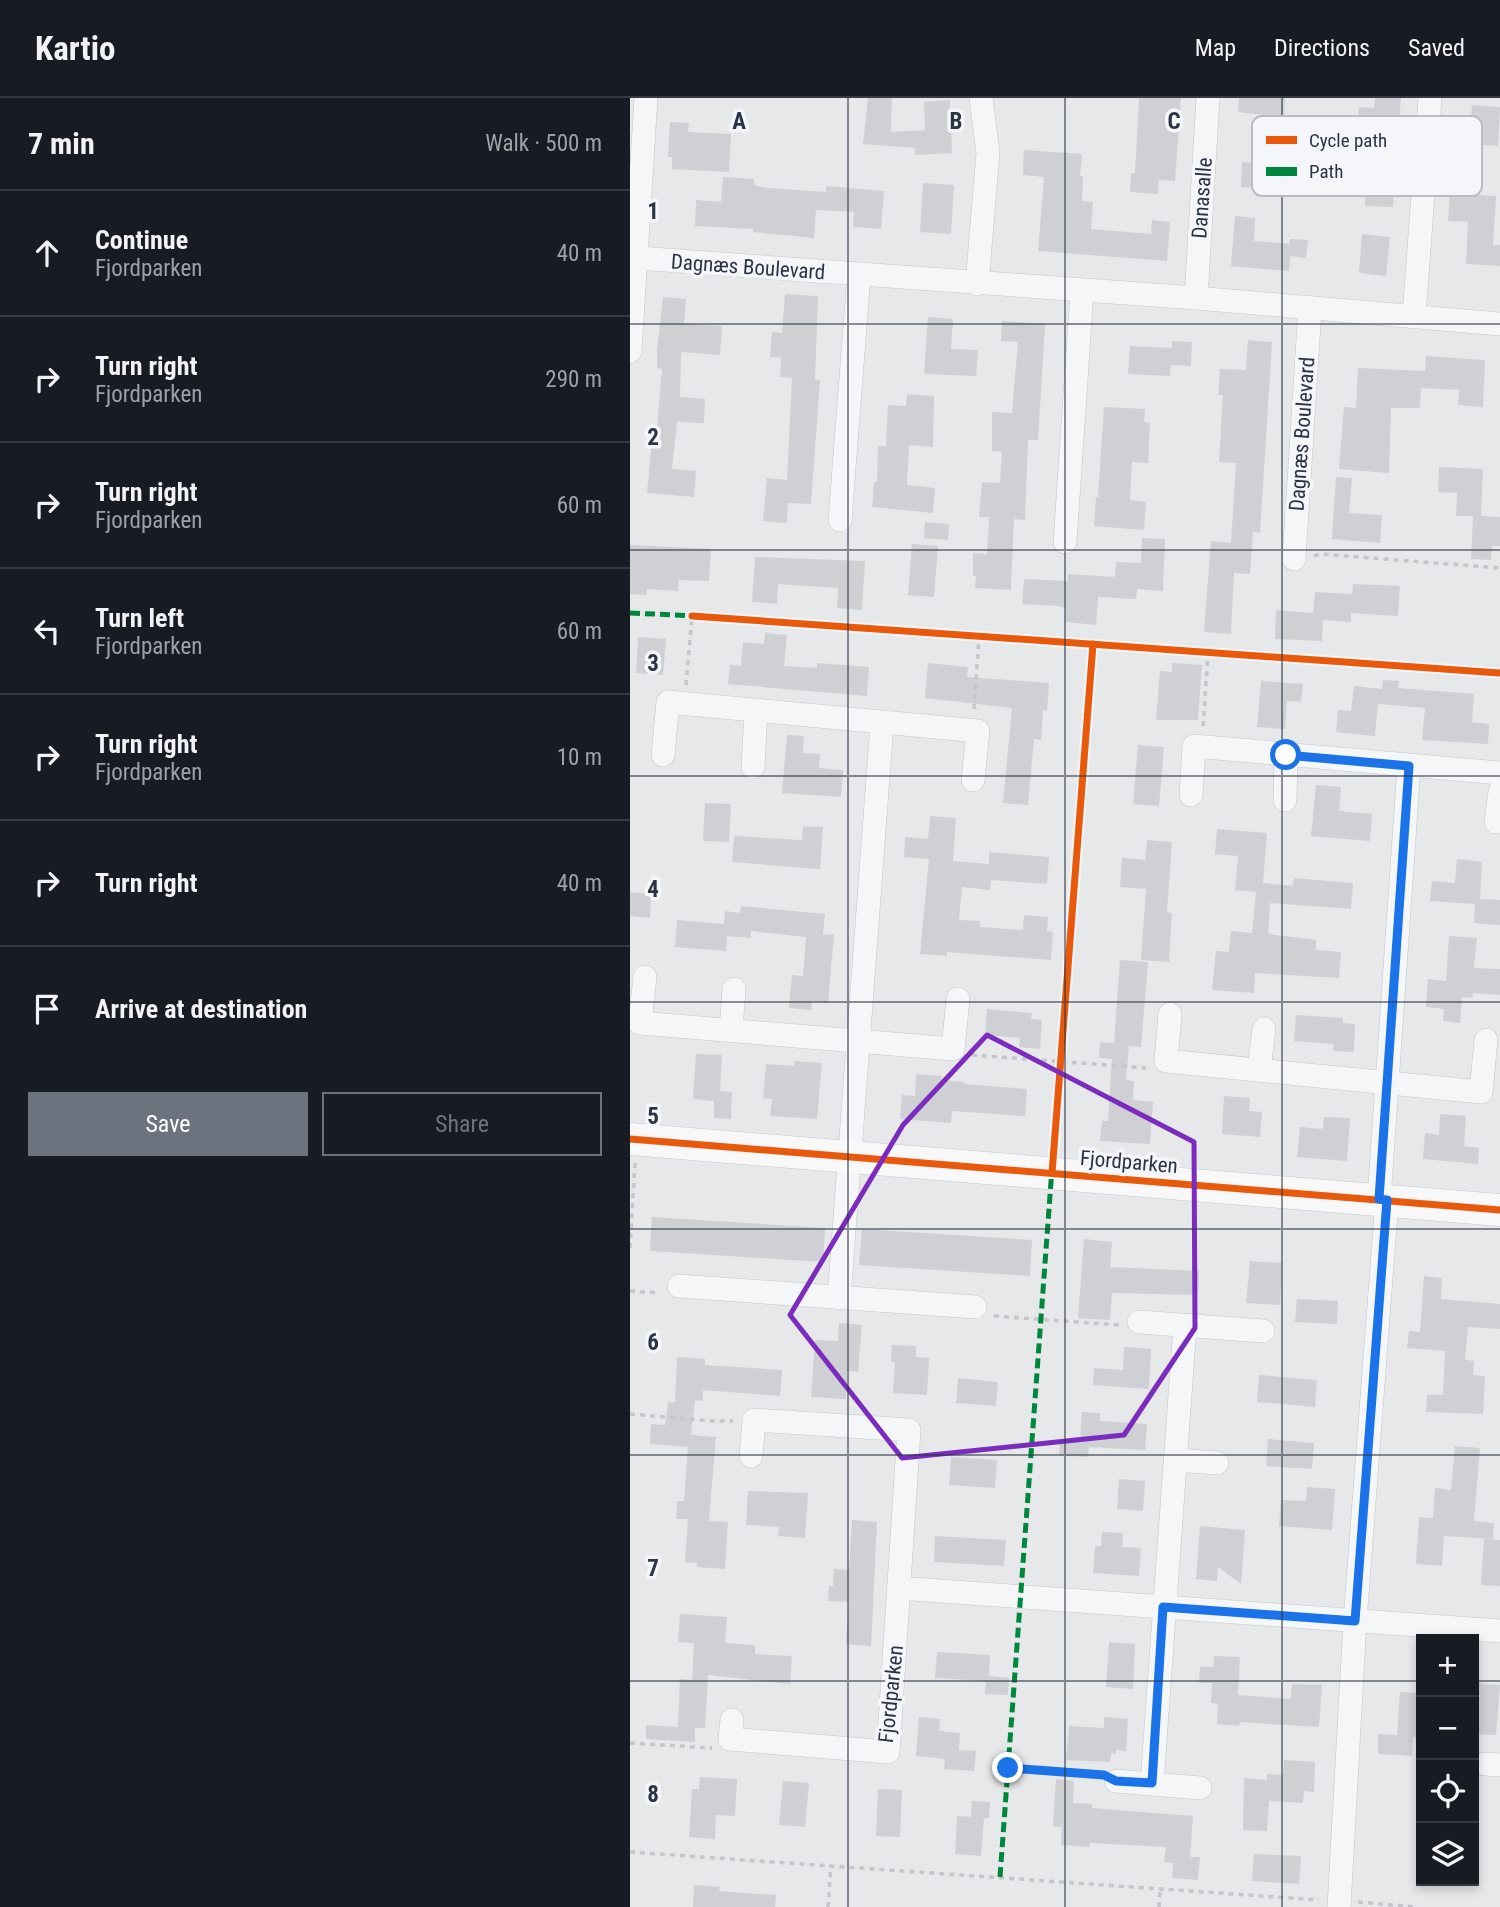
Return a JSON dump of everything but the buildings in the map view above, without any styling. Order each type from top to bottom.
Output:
[{"type":"street","points":[[630,351],[646,98]]},
{"type":"street","points":[[977,284],[988,153],[981,98]]},
{"type":"street","name":"Danasalle","points":[[1196,298],[1208,98]]},
{"type":"street","points":[[1429,116],[1430,98]]},
{"type":"street","points":[[1414,317],[1423,196]]},
{"type":"street","name":"Dagnæs Boulevard","points":[[637,258],[1196,298],[1500,324]]},
{"type":"street","points":[[840,520],[859,275]]},
{"type":"street","points":[[1065,542],[1082,291]]},
{"type":"street","name":"Dagnæs Boulevard","points":[[1294,559],[1310,308]]},
{"type":"street","points":[[663,755],[668,702],[978,731],[973,780]]},
{"type":"street","points":[[753,767],[756,711]]},
{"type":"street","points":[[839,1298],[882,724]]},
{"type":"street","points":[[1191,795],[1194,746],[1500,773]]},
{"type":"street","points":[[1285,800],[1286,755]]},
{"type":"street","points":[[1339,1904],[1383,1200],[1386,1083],[1409,766]]},
{"type":"street","points":[[1496,822],[1500,792]]},
{"type":"street","points":[[645,977],[640,1023],[953,1049],[958,999]]},
{"type":"street","points":[[731,1030],[734,989]]},
{"type":"street","points":[[1170,1014],[1166,1060],[1481,1091],[1486,1040]]},
{"type":"street","points":[[1259,1070],[1264,1029]]},
{"type":"street","name":"Fjordparken","points":[[634,1139],[1500,1210]]},
{"type":"street","points":[[678,1286],[975,1307]]},
{"type":"street","points":[[1139,1322],[1263,1331]]},
{"type":"street","points":[[1152,1783],[1185,1326]]},
{"type":"street","points":[[751,1456],[754,1420]]},
{"type":"street","name":"Fjordparken","points":[[731,1729],[888,1752],[909,1430],[754,1420]]},
{"type":"street","points":[[1176,1460],[1217,1463]]},
{"type":"street","points":[[900,1588],[1500,1631]]},
{"type":"street","points":[[1116,1781],[1200,1788]]},
{"type":"path","points":[[1294,559],[1321,554],[1500,568]]},
{"type":"path","points":[[684,704],[692,616]]},
{"type":"path","points":[[978,731],[974,719],[979,637]]},
{"type":"path","points":[[1194,746],[1202,736],[1208,654]]},
{"type":"path","points":[[953,1049],[967,1055],[1155,1069],[1166,1060]]},
{"type":"path","points":[[630,1248],[634,1139]]},
{"type":"path","points":[[630,1291],[660,1293],[678,1286]]},
{"type":"path","points":[[975,1307],[987,1315],[1128,1325],[1139,1322]]},
{"type":"path","points":[[630,1414],[712,1421],[754,1420]]},
{"type":"path","points":[[630,1743],[717,1748],[731,1729]]},
{"type":"path","points":[[1008,1768],[1104,1775],[1116,1781]]},
{"type":"path","points":[[630,1852],[1339,1904],[1416,1907]]},
{"type":"path","points":[[828,1907],[831,1865]]},
{"type":"path","points":[[1159,1907],[1160,1890]]},
{"type":"highlighted area","points":[[987,1035],[1194,1142],[1195,1328],[1124,1435],[902,1458],[790,1315],[903,1125]]},
{"type":"marked path","points":[[630,613],[697,616]]},
{"type":"marked path","points":[[1000,1877],[1052,1168]]},
{"type":"cycle path","points":[[692,616],[1500,673]]},
{"type":"cycle path","points":[[1052,1173],[1093,644]]},
{"type":"cycle path","points":[[630,1139],[1500,1210]]},
{"type":"route","points":[[1008,1768],[1104,1775],[1116,1781],[1152,1783],[1163,1607],[1355,1621],[1387,1200],[1379,1199],[1409,766],[1286,755]]}]
